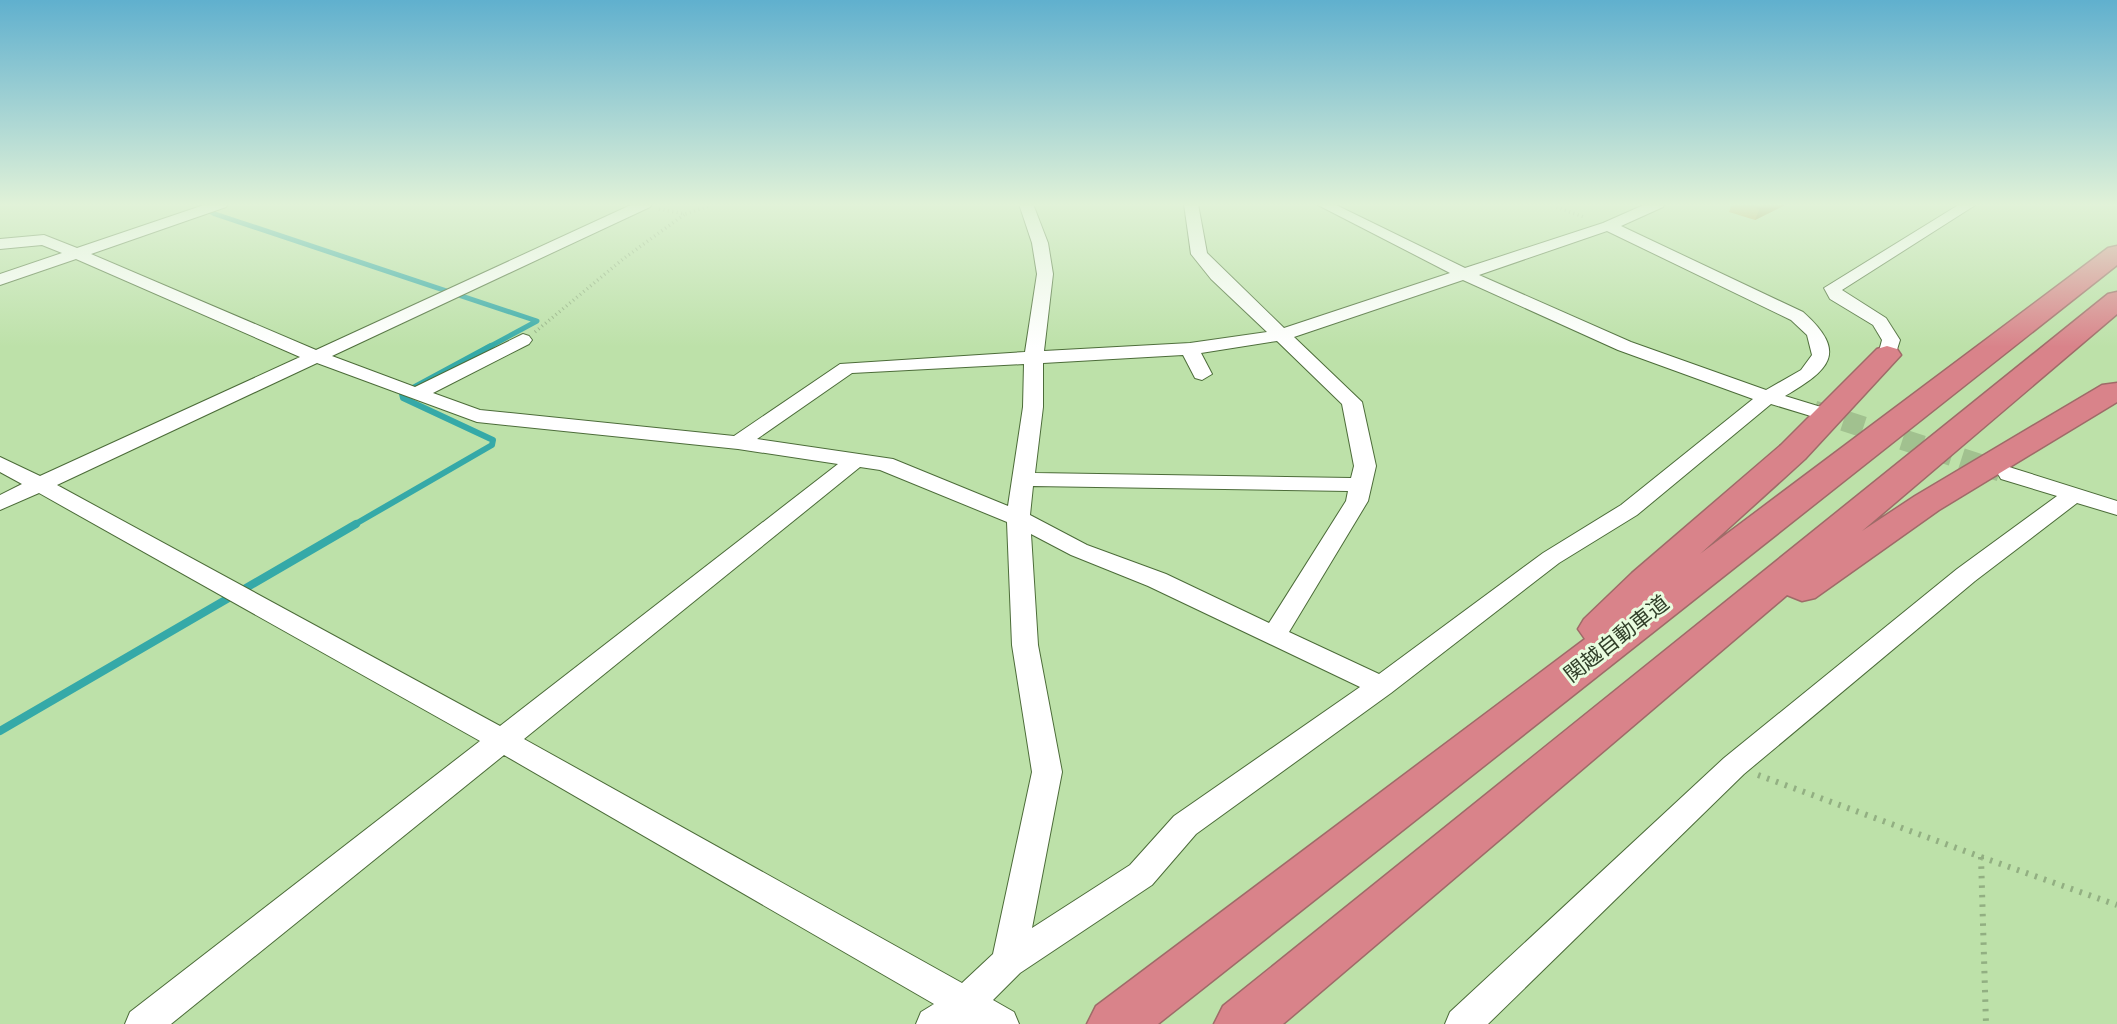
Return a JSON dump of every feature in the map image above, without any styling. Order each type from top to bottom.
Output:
[{"type":"highway","name":"関越自動車道","points":[[1115,1024],[2117,253]]},
{"type":"highway","points":[[1242,1024],[2117,300]]},
{"type":"highway","points":[[1491,735],[1645,582],[1793,452],[1887,355]]},
{"type":"highway","points":[[1451,850],[1576,767],[1828,569],[1927,503],[2115,391]]},
{"type":"street","points":[[71,252],[317,357],[477,416],[738,443],[885,464],[1018,518],[1079,550],[1157,580],[1381,686]]},
{"type":"street","points":[[0,280],[82,252]]},
{"type":"street","points":[[0,503],[544,252]]},
{"type":"street","points":[[1008,962],[1047,772],[1025,645],[1018,518],[1033,407],[1034,356],[1045,274],[1041,252]]},
{"type":"street","points":[[1199,252],[1217,275],[1352,402],[1365,466],[1357,501],[1274,636]]},
{"type":"street","points":[[1417,252],[1587,332],[1768,398],[1814,411]]},
{"type":"street","points":[[738,443],[846,368],[1190,349],[1282,335],[1528,252]]},
{"type":"street","points":[[934,1024],[966,1003],[1008,962],[1141,876],[1185,825],[1381,686],[1550,558],[1629,510],[1768,398],[1808,374],[1816,366],[1821,355],[1820,342],[1808,324],[1797,316],[1667,252]]},
{"type":"street","points":[[1887,355],[1891,340],[1886,328],[1836,295],[1833,288],[1892,252]]},
{"type":"street","points":[[416,394],[523,340]]},
{"type":"street","points":[[1190,349],[1202,374]]},
{"type":"street","points":[[143,1024],[857,459]]},
{"type":"street","points":[[0,463],[502,740],[1001,1024]]},
{"type":"street","points":[[2009,474],[2117,508]]},
{"type":"street","points":[[1023,479],[1361,485]]},
{"type":"street","points":[[1463,1024],[1734,766],[1966,575],[2072,496]]},
{"type":"path","points":[[523,340],[558,317],[575,298],[633,252]]},
{"type":"path","points":[[1734,766],[2117,905]]},
{"type":"path","points":[[1981,857],[1986,1024]]},
{"type":"waterway","points":[[329,252],[537,321],[487,348]]},
{"type":"waterway","points":[[352,526],[492,445],[493,440],[403,398],[402,394],[491,346]]},
{"type":"waterway","points":[[0,731],[356,524]]},
{"type":"tunnel","points":[[1814,411],[2000,471]]}]
